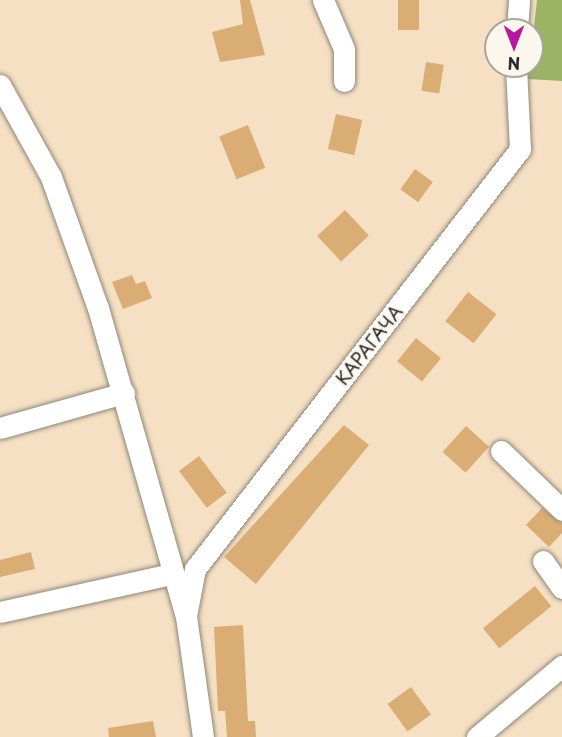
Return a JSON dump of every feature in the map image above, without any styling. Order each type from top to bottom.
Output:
[{"type":"street","points":[[323,0],[344,50],[344,81]]},
{"type":"street","points":[[518,18],[519,0]]},
{"type":"street","name":"КАРАГАЧА","points":[[186,616],[195,568],[520,149],[517,78]]},
{"type":"street","points":[[0,85],[51,177],[124,393],[171,574],[186,616],[203,737]]},
{"type":"street","points":[[0,428],[124,393]]},
{"type":"street","points":[[501,451],[562,510]]},
{"type":"street","points":[[543,561],[562,588]]},
{"type":"street","points":[[0,612],[171,574]]},
{"type":"street","points":[[477,737],[562,666]]},
{"type":"green space","points":[[537,0],[562,0],[562,81],[528,79],[544,78],[544,18],[535,18]]},
{"type":"building","points":[[240,0],[250,0],[265,55],[220,62],[212,32],[243,24]]},
{"type":"building","points":[[398,0],[419,0],[419,30],[398,30]]},
{"type":"building","points":[[426,62],[444,65],[439,93],[421,91]]},
{"type":"building","points":[[336,114],[362,120],[354,155],[328,149]]},
{"type":"building","points":[[248,125],[265,168],[236,179],[219,137]]},
{"type":"building","points":[[415,169],[433,182],[418,202],[400,189]]},
{"type":"building","points":[[345,210],[369,236],[341,262],[317,236]]},
{"type":"building","points":[[132,275],[136,284],[145,281],[152,298],[123,309],[112,282]]},
{"type":"building","points":[[468,292],[496,314],[474,343],[445,321]]},
{"type":"building","points":[[416,338],[441,358],[422,381],[397,361]]},
{"type":"building","points":[[344,425],[369,445],[256,584],[224,557]]},
{"type":"building","points":[[466,426],[489,447],[466,473],[443,452]]},
{"type":"building","points":[[199,456],[227,493],[207,508],[179,471]]},
{"type":"building","points":[[542,508],[562,523],[562,533],[549,547],[526,525]]},
{"type":"building","points":[[31,552],[35,569],[0,577],[0,560]]},
{"type":"building","points":[[535,586],[551,606],[499,648],[483,628]]},
{"type":"building","points":[[243,625],[248,721],[255,721],[256,737],[227,737],[225,711],[218,711],[214,627]]},
{"type":"building","points":[[411,687],[431,715],[408,732],[388,704]]},
{"type":"building","points":[[153,721],[156,737],[109,737],[108,728]]}]
